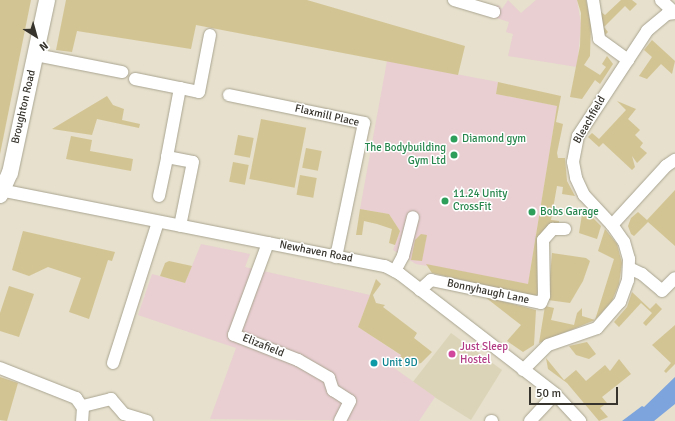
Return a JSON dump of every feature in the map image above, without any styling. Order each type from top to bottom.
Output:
[{"type":"main road","name":"Broughton Road","points":[[1,192],[10,173],[47,0]]},
{"type":"street","points":[[661,0],[674,12]]},
{"type":"street","points":[[461,1],[494,12]]},
{"type":"street","points":[[596,2],[599,38],[628,60]]},
{"type":"street","name":"Bleachfield","points":[[629,268],[624,242],[612,225],[581,191],[574,170],[574,153],[578,136],[647,30],[674,12]]},
{"type":"street","points":[[135,80],[199,92],[210,35]]},
{"type":"street","points":[[36,55],[122,72]]},
{"type":"street","points":[[159,196],[180,88]]},
{"type":"street","name":"Flaxmill Place","points":[[229,95],[364,123],[336,257]]},
{"type":"street","points":[[167,157],[193,162],[180,226]]},
{"type":"street","points":[[612,225],[666,166],[675,160]]},
{"type":"street","name":"Newhaven Road","points":[[1,192],[376,264],[395,271],[554,394],[569,407],[580,421]]},
{"type":"street","points":[[395,271],[403,256],[413,217]]},
{"type":"street","points":[[113,363],[158,222]]},
{"type":"street","name":"Bonnyhaugh Lane","points":[[420,290],[431,280],[541,303],[544,296],[543,240],[553,229],[565,229]]},
{"type":"street","name":"Elizafield","points":[[268,243],[234,335],[298,360],[329,378],[333,390],[350,401],[340,421]]},
{"type":"street","points":[[523,370],[542,349],[595,329],[609,318],[624,293],[629,268],[642,274],[662,291],[675,278]]},
{"type":"street","points":[[0,368],[74,396],[82,406],[82,421]]},
{"type":"street","points":[[530,421],[554,394]]},
{"type":"street","points":[[82,406],[111,399],[124,414],[147,421]]},
{"type":"shaded area","points":[[0,0],[31,0],[0,154]]},
{"type":"shaded area","points":[[66,0],[307,0],[465,46],[458,75],[196,25],[191,49],[77,31],[72,52],[56,50]]},
{"type":"shaded area","points":[[508,0],[521,13],[536,0],[577,0],[581,24],[577,67],[508,56],[513,34],[506,32],[509,22],[493,17],[495,7],[498,5],[502,9]]},
{"type":"shaded area","points":[[577,0],[586,0],[591,24],[590,56],[584,65],[600,75],[606,67],[602,64],[607,56],[613,64],[600,84],[595,80],[582,99],[570,97],[580,46],[581,13]]},
{"type":"shaded area","points":[[621,0],[632,0],[637,4],[630,11],[625,6],[604,27],[608,32],[604,36],[599,14],[601,12],[605,15]]},
{"type":"shaded area","points":[[652,40],[675,61],[672,74],[661,64],[647,79],[639,76],[652,57],[644,50]]},
{"type":"shaded area","points":[[387,61],[498,82],[496,94],[557,106],[528,284],[416,264],[393,250],[400,231],[389,214],[360,209]]},
{"type":"shaded area","points":[[498,82],[561,96],[556,122],[563,124],[557,153],[558,158],[565,158],[567,181],[575,196],[562,194],[563,187],[557,186],[551,220],[559,221],[559,224],[549,227],[540,235],[539,292],[534,297],[432,273],[426,264],[528,284],[557,106],[496,94]]},
{"type":"shaded area","points":[[107,96],[113,105],[124,109],[122,120],[140,124],[139,128],[97,119],[92,135],[52,129]]},
{"type":"shaded area","points":[[617,101],[636,109],[628,119],[640,130],[635,135],[643,143],[640,147],[647,153],[637,163],[632,156],[635,167],[632,170],[603,143],[599,147],[588,137],[592,133],[599,139],[626,110]]},
{"type":"shaded area","points":[[261,119],[306,128],[295,188],[249,179]]},
{"type":"shaded area","points":[[238,135],[254,138],[250,158],[234,155]]},
{"type":"shaded area","points":[[71,136],[92,140],[90,151],[133,159],[131,171],[66,159]]},
{"type":"shaded area","points":[[306,148],[322,151],[318,171],[302,168]]},
{"type":"shaded area","points":[[233,162],[249,165],[245,185],[229,182]]},
{"type":"shaded area","points":[[300,175],[317,178],[313,198],[297,195]]},
{"type":"shaded area","points":[[675,190],[675,246],[648,222],[634,236],[631,234],[628,226],[631,218],[638,212],[647,220]]},
{"type":"shaded area","points":[[583,208],[601,226],[597,239],[579,233]]},
{"type":"shaded area","points":[[360,209],[389,214],[400,231],[395,245],[389,243],[392,229],[377,224],[364,221],[362,235],[356,235]]},
{"type":"shaded area","points":[[605,229],[617,244],[622,263],[619,284],[612,301],[595,320],[614,259],[598,251]]},
{"type":"shaded area","points":[[23,231],[115,252],[112,261],[108,260],[89,319],[69,312],[81,278],[48,267],[29,276],[12,270]]},
{"type":"shaded area","points":[[421,234],[427,235],[422,261],[411,260],[415,240]]},
{"type":"shaded area","points":[[201,244],[250,254],[245,267],[370,295],[358,327],[402,356],[394,368],[435,397],[419,421],[210,419],[236,348],[138,315],[152,274],[185,283]]},
{"type":"shaded area","points":[[552,253],[586,258],[590,261],[583,281],[570,303],[548,300]]},
{"type":"shaded area","points":[[169,261],[192,266],[185,283],[160,276],[165,263]]},
{"type":"shaded area","points":[[376,279],[381,284],[373,295],[376,303],[385,305],[383,307],[417,333],[414,338],[432,352],[421,363],[414,365],[400,358],[401,355],[358,327]]},
{"type":"shaded area","points":[[9,286],[34,294],[19,337],[0,331],[0,313]]},
{"type":"shaded area","points":[[632,292],[650,309],[656,303],[662,309],[646,326],[643,323],[652,313],[641,303],[619,327],[614,322],[627,307]]},
{"type":"shaded area","points":[[485,297],[536,310],[534,345],[523,352],[507,341],[521,325]]},
{"type":"shaded area","points":[[545,306],[554,308],[551,320],[574,325],[577,313],[582,308],[582,316],[595,320],[539,343]]},
{"type":"shaded area","points":[[675,325],[675,364],[666,373],[664,371],[671,363],[652,345]]},
{"type":"shaded area","points":[[451,333],[502,370],[471,420],[412,383]]},
{"type":"shaded area","points":[[587,342],[596,354],[589,359],[576,355],[569,346]]},
{"type":"shaded area","points":[[546,358],[564,380],[576,370],[586,381],[605,365],[610,371],[619,359],[631,374],[602,397],[607,403],[600,408],[608,417],[599,421],[567,383],[548,369]]},
{"type":"shaded area","points":[[0,377],[18,383],[7,421],[0,420]]},
{"type":"water","points":[[675,377],[675,404],[654,421],[622,421],[642,406],[644,407]]},
{"type":"place","name":"Diamond gym","points":[[454,139]]},
{"type":"place","name":"The Bodybuilding Gym Ltd","points":[[454,155]]},
{"type":"place","name":"11.24 Unity CrossFit","points":[[445,201]]},
{"type":"place","name":"Bobs Garage","points":[[532,212]]},
{"type":"place","name":"Just Sleep Hostel","points":[[452,354]]},
{"type":"place","name":"Unit 9D","points":[[374,363]]}]
